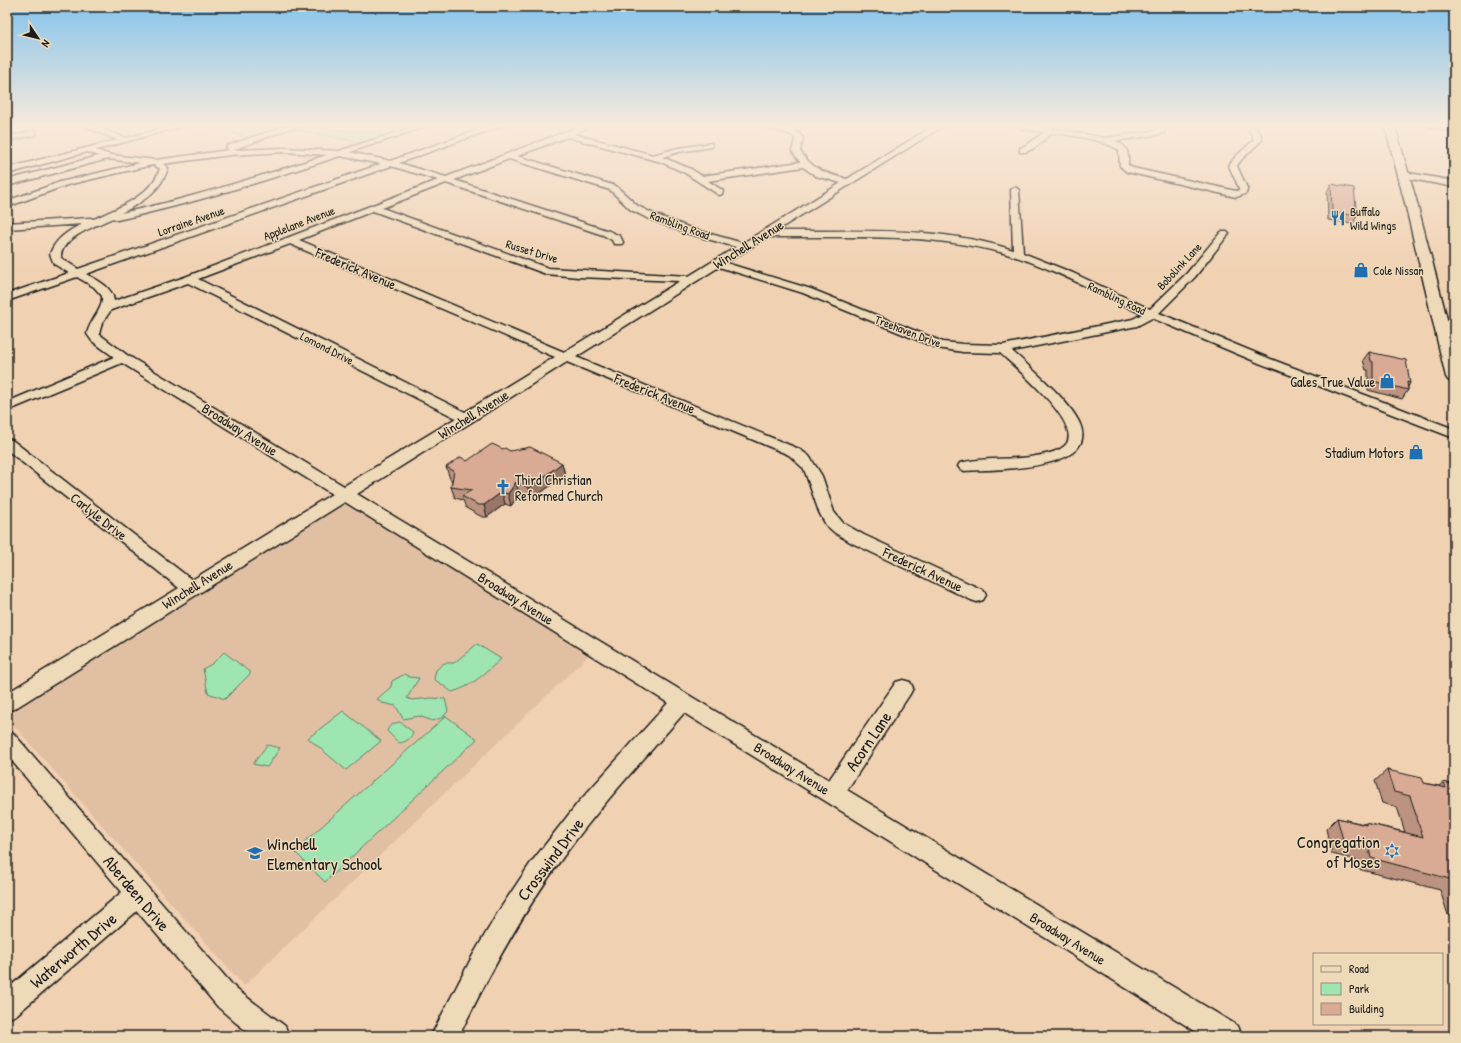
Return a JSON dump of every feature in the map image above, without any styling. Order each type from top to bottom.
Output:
[{"type":"main road","points":[[1404,175],[1454,377]]},
{"type":"street","points":[[7,183],[39,175]]},
{"type":"street","points":[[7,204],[46,188],[101,175]]},
{"type":"street","points":[[108,307],[108,295],[104,290],[58,262],[55,258],[55,253],[64,241],[73,234],[129,205],[152,190],[162,175]]},
{"type":"street","points":[[7,226],[99,220],[144,212],[182,203],[271,175]]},
{"type":"street","name":"Lorraine Avenue","points":[[7,298],[360,175]]},
{"type":"street","points":[[428,175],[606,233],[616,238],[618,242]]},
{"type":"street","name":"Applelane Avenue","points":[[108,307],[189,279],[460,175]]},
{"type":"street","name":"Rambling Road","points":[[570,175],[619,191],[630,204],[654,218],[697,233],[744,246]]},
{"type":"street","points":[[693,175],[719,192]]},
{"type":"street","points":[[701,179],[731,175]]},
{"type":"street","points":[[822,175],[849,182]]},
{"type":"street","name":"Winchell Avenue","points":[[7,703],[860,175]]},
{"type":"street","points":[[1150,175],[1222,192],[1239,194],[1243,192],[1243,188],[1237,175]]},
{"type":"street","points":[[1404,175],[1454,184]]},
{"type":"street","points":[[1015,190],[1018,254]]},
{"type":"street","name":"Russet Drive","points":[[372,208],[546,271],[578,274],[673,277],[690,279]]},
{"type":"street","name":"Rambling Road","points":[[764,234],[880,234],[911,236],[966,242],[1018,254],[1047,265],[1152,314],[1454,434]]},
{"type":"street","name":"Bobolink Lane","points":[[1152,314],[1191,275],[1224,234]]},
{"type":"street","name":"Frederick Avenue","points":[[290,240],[565,357],[794,452],[804,458],[810,465],[815,476],[824,507],[837,526],[858,539],[977,595]]},
{"type":"street","name":"Treehaven Drive","points":[[717,263],[807,291],[934,343],[963,348],[1003,350],[1124,326],[1137,322],[1152,314]]},
{"type":"street","name":"Lomond Drive","points":[[189,279],[466,418]]},
{"type":"street","name":"Broadway Avenue","points":[[108,307],[95,326],[94,334],[123,358],[683,700],[1228,1036]]},
{"type":"street","points":[[965,466],[1025,461],[1052,456],[1065,452],[1076,440],[1072,423],[1063,407],[1003,350]]},
{"type":"street","points":[[7,407],[123,358]]},
{"type":"street","name":"Carlyle Drive","points":[[7,443],[191,588]]},
{"type":"street","name":"Acorn Lane","points":[[833,793],[903,688]]},
{"type":"street","name":"Crosswind Drive","points":[[445,1036],[489,950],[519,901],[554,849],[683,700]]},
{"type":"street","name":"Aberdeen Drive","points":[[7,740],[227,998],[244,1013],[276,1036]]},
{"type":"street","name":"Waterworth Drive","points":[[7,1006],[138,894]]},
{"type":"shaded area","name":"Winchell Elementary School","points":[[350,504],[589,655],[244,986],[9,720],[10,712],[343,505]]},
{"type":"green space","points":[[477,644],[501,659],[472,683],[459,690],[452,692],[434,679],[436,670],[444,663],[454,663]]},
{"type":"green space","points":[[224,652],[251,673],[225,699],[208,693],[203,669],[213,663]]},
{"type":"green space","points":[[405,674],[409,677],[419,678],[407,698],[412,700],[431,698],[445,699],[448,711],[443,717],[433,721],[419,716],[403,719],[396,706],[382,703],[377,699],[391,687],[392,681]]},
{"type":"green space","points":[[343,711],[381,741],[346,770],[308,738]]},
{"type":"green space","points":[[446,716],[477,739],[325,882],[294,851]]},
{"type":"green space","points":[[400,722],[413,732],[408,740],[399,743],[387,731],[389,727]]},
{"type":"green space","points":[[267,745],[280,748],[267,767],[253,764]]},
{"type":"building","points":[[1331,184],[1354,188],[1357,216],[1332,212]]},
{"type":"building","points":[[1369,352],[1406,360],[1410,383],[1407,382],[1408,390],[1373,381],[1373,362],[1371,361]]},
{"type":"building","name":"Third Christian Reformed Church","points":[[492,444],[510,451],[530,447],[562,463],[529,488],[516,482],[508,494],[502,492],[484,505],[478,505],[462,496],[472,490],[451,487],[454,471],[446,467],[461,457],[467,461]]},
{"type":"building","points":[[1387,770],[1422,778],[1424,783],[1446,788],[1444,782],[1454,785],[1454,880],[1371,858],[1369,849],[1344,843],[1337,818],[1366,825],[1366,823],[1423,837],[1410,796],[1394,792]]},
{"type":"place","name":"Buffalo Wild Wings","points":[[1338,218]]},
{"type":"place","name":"Cole Nissan","points":[[1361,270]]},
{"type":"place","name":"Gales True Value","points":[[1387,381]]},
{"type":"place","name":"Stadium Motors","points":[[1416,452]]},
{"type":"place","name":"Third Christian Reformed Church","points":[[503,487]]},
{"type":"place","name":"Congregation of Moses","points":[[1392,851]]},
{"type":"place","name":"Winchell Elementary School","points":[[255,853]]}]
